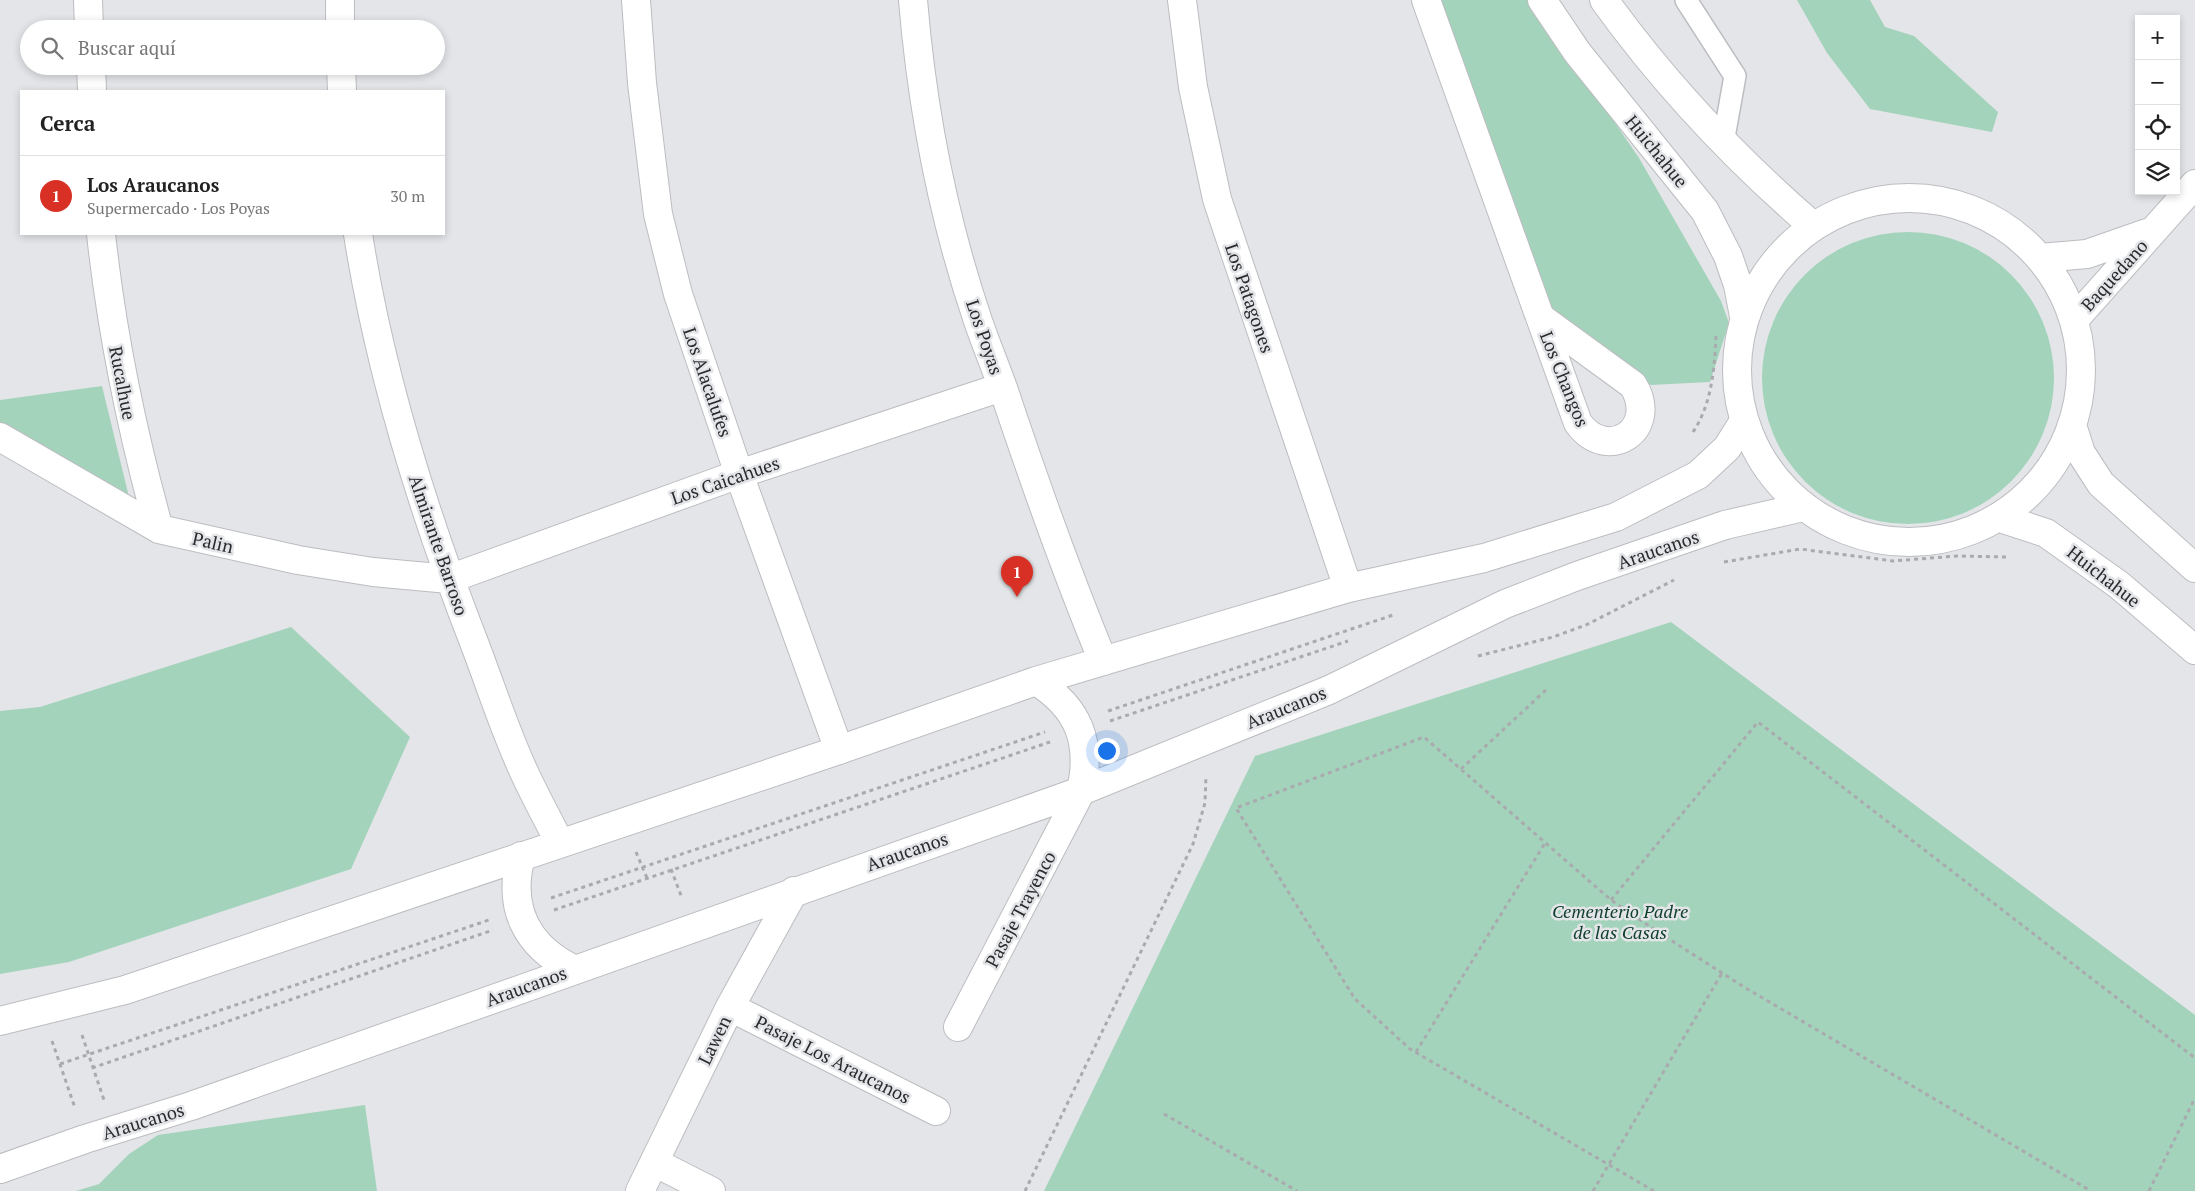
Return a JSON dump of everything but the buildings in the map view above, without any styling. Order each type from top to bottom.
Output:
[{"type":"main road","points":[[88,0],[89,20]]},
{"type":"main road","points":[[340,0],[340,20]]},
{"type":"main road","name":"Los Alacalufes","points":[[636,0],[642,83],[658,214],[678,294],[739,474],[839,750]]},
{"type":"main road","name":"Los Poyas","points":[[913,0],[927,113],[940,183],[978,320],[1049,526],[1104,661]]},
{"type":"main road","name":"Los Patagones","points":[[1182,0],[1193,87],[1217,199],[1348,588]]},
{"type":"main road","name":"Los Changos","points":[[1426,0],[1541,318]]},
{"type":"main road","name":"Huichahue","points":[[1542,0],[1577,52],[1705,211],[1728,256],[1738,286],[1744,316]]},
{"type":"main road","points":[[1604,0],[1636,44],[1682,100],[1723,144],[1813,226]]},
{"type":"main road","points":[[91,75],[92,90]]},
{"type":"main road","points":[[341,75],[342,90]]},
{"type":"main road","name":"Baquedano","points":[[2074,320],[2195,184]]},
{"type":"main road","points":[[1908,197],[1957,204],[2002,225],[2040,258],[2060,288],[2074,320],[2080,355],[2080,392],[2072,425],[2058,456],[2040,482],[2003,519],[1910,542],[1872,538],[1836,526],[1803,507],[1767,469],[1744,421],[1736,378],[1736,351],[1744,316],[1760,281],[1783,250],[1813,226],[1858,204],[1908,197]]},
{"type":"main road","name":"Baquedano","points":[[2040,258],[2088,254],[2153,230]]},
{"type":"main road","name":"Rucalhue","points":[[101,235],[118,364],[137,448],[159,529]]},
{"type":"main road","name":"Almirante Barroso","points":[[358,235],[378,338],[398,419],[422,500],[449,579],[523,771],[560,844]]},
{"type":"main road","name":"Los Caicahues","points":[[449,579],[739,474],[1002,387]]},
{"type":"main road","points":[[0,1020],[125,990],[839,750],[1036,681],[1348,588],[1484,558],[1616,517],[1698,475],[1727,448],[1744,421]]},
{"type":"main road","points":[[2072,425],[2081,453],[2101,484],[2195,568]]},
{"type":"main road","name":"Palin","points":[[0,437],[159,529],[298,560],[373,572],[449,579]]},
{"type":"main road","name":"Araucanos","points":[[0,1169],[114,1129],[191,1106],[573,969],[1081,791],[1329,690],[1505,604],[1577,576],[1725,525],[1803,507]]},
{"type":"main road","name":"Huichahue","points":[[2003,519],[2046,533],[2119,585],[2195,650]]},
{"type":"main road","points":[[1036,681],[1063,702],[1079,726]]},
{"type":"main road","name":"Pasaje Trayenco","points":[[958,1027],[1081,791],[1086,765],[1079,726]]},
{"type":"main road","points":[[521,856],[516,888],[520,915],[530,936],[542,950],[557,961],[573,969]]},
{"type":"main road","name":"Lawen","points":[[640,1191],[730,1007],[794,891]]},
{"type":"main road","name":"Pasaje Los Araucanos","points":[[730,1007],[936,1111]]},
{"type":"main road","points":[[654,1162],[711,1191]]},
{"type":"lane","points":[[1686,0],[1735,76],[1723,144]]},
{"type":"path","points":[[1382,581],[1410,651]]},
{"type":"path","points":[[60,1064],[520,915],[1079,726],[1402,612]]},
{"type":"path","points":[[92,1068],[520,915],[1079,726],[1352,640]]},
{"type":"path","points":[[1461,769],[1547,690]]},
{"type":"path","points":[[1611,900],[1758,722],[2195,1058]]},
{"type":"path","points":[[1654,1191],[1416,1052],[1355,999],[1236,808],[1424,737],[1611,900],[1722,973],[2091,1191]]},
{"type":"path","points":[[1025,1191],[1198,831],[1205,803],[1207,782],[1201,741]]},
{"type":"path","points":[[1416,1052],[1545,843]]},
{"type":"path","points":[[1593,1191],[1722,973]]},
{"type":"path","points":[[72,1003],[92,1068],[114,1129]]},
{"type":"path","points":[[42,1011],[85,1139]]},
{"type":"path","points":[[2149,1191],[2195,1098]]},
{"type":"path","points":[[1164,1114],[1297,1191]]},
{"type":"green space","points":[[1433,0],[1531,0],[1639,158],[1721,301],[1729,323],[1710,382],[1651,385],[1544,302]]},
{"type":"green space","points":[[1797,0],[1870,0],[1885,27],[1914,36],[1998,112],[1992,132],[1870,109],[1827,53]]},
{"type":"green space","points":[[1908,232],[1936,235],[1964,243],[1989,257],[2011,275],[2029,297],[2043,322],[2051,350],[2054,378],[2051,406],[2043,434],[2029,459],[2011,481],[1989,499],[1964,513],[1936,521],[1908,524],[1880,521],[1852,513],[1827,499],[1805,481],[1787,459],[1773,434],[1765,406],[1762,378],[1765,350],[1773,322],[1787,297],[1805,275],[1827,257],[1852,243],[1880,235]]},
{"type":"green space","points":[[102,386],[129,497],[0,422],[0,400]]},
{"type":"green space","name":"Cementerio Padre de las Casas","points":[[1671,622],[2195,1015],[2195,1191],[1044,1191],[1255,756]]},
{"type":"green space","points":[[291,627],[410,737],[351,869],[69,962],[0,974],[0,711],[40,707]]},
{"type":"green space","points":[[365,1105],[377,1191],[76,1191],[99,1184],[129,1154],[158,1135]]},
{"type":"place","name":"Los Araucanos","points":[[1017,597]]}]
